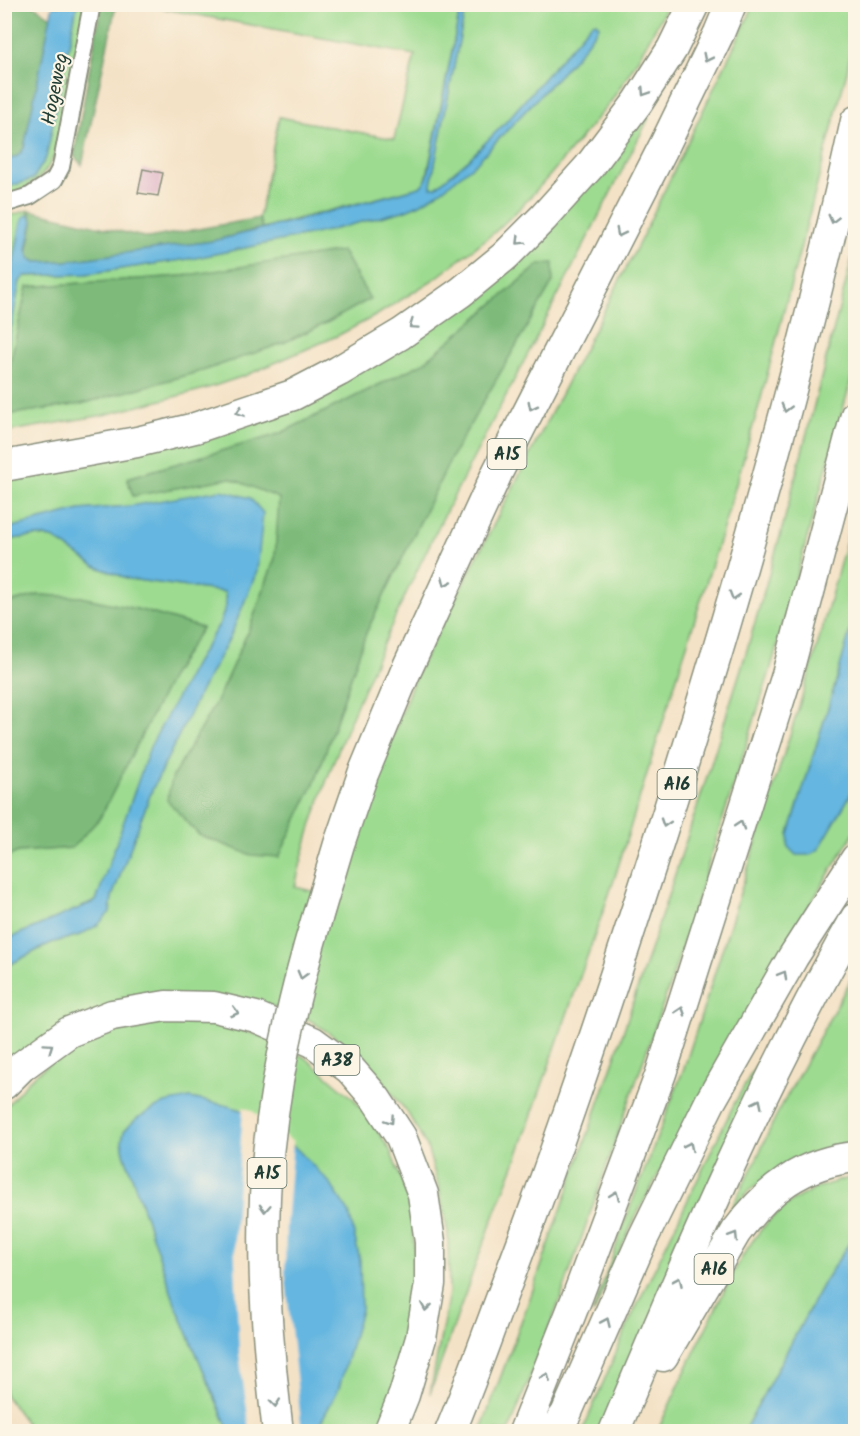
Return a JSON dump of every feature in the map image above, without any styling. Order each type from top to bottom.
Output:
[{"type":"highway","points":[[4,465],[45,459],[195,428],[294,395],[401,334],[461,292],[505,256],[589,167],[638,102],[672,49],[694,4]]},
{"type":"highway","name":"A15","points":[[278,1431],[265,1285],[264,1219],[268,1156],[273,1109],[295,1000],[339,844],[363,774],[418,643],[498,471],[665,144],[731,4]]},
{"type":"highway","name":"A16","points":[[450,1431],[535,1210],[610,996],[674,795],[742,568],[795,376],[855,121]]},
{"type":"highway","points":[[524,1431],[578,1295],[665,1062],[787,675],[855,415]]},
{"type":"highway","points":[[554,1431],[566,1414],[643,1238],[710,1102],[793,957],[855,859]]},
{"type":"highway","name":"A16","points":[[614,1431],[740,1141],[820,980],[855,918]]},
{"type":"highway","name":"A38","points":[[4,1084],[22,1066],[69,1032],[112,1015],[166,1006],[214,1007],[256,1017],[313,1042],[350,1070],[376,1100],[401,1137],[423,1194],[430,1242],[430,1284],[421,1338],[404,1395],[390,1431]]},
{"type":"highway","name":"A16","points":[[619,1431],[736,1232],[750,1213],[771,1192],[794,1177],[838,1159],[855,1157]]},
{"type":"street","name":"Hogeweg","points":[[4,204],[30,196],[54,180],[61,167],[92,4]]},
{"type":"green space","points":[[4,5],[33,5],[51,17],[24,148],[18,155],[5,161]]},
{"type":"green space","points":[[77,5],[86,5],[55,154],[38,179],[22,190],[5,197],[4,188],[33,179],[46,158]]},
{"type":"green space","points":[[101,5],[116,5],[82,165],[74,156]]},
{"type":"green space","points":[[143,5],[461,5],[426,180],[420,187],[262,228],[259,218],[279,117],[394,139],[415,55]]},
{"type":"green space","points":[[466,5],[668,5],[612,100],[551,174],[495,232],[436,278],[377,315],[339,335],[247,375],[205,389],[104,415],[5,432],[5,415],[81,404],[205,370],[283,343],[370,299],[182,276],[27,287],[5,387],[5,360],[20,281],[23,277],[86,274],[195,258],[323,232],[403,211],[420,204],[441,191],[476,163],[564,70],[599,26],[591,24],[504,124],[469,159],[436,187],[431,187]]},
{"type":"green space","points":[[754,5],[855,5],[855,22],[847,71],[760,402],[725,522],[614,880],[517,1157],[476,1263],[430,1394],[449,1293],[448,1233],[439,1188],[427,1147],[407,1112],[372,1069],[344,1043],[308,1019],[272,1006],[269,1012],[189,996],[5,1068],[5,967],[51,943],[80,935],[110,912],[112,897],[152,790],[230,637],[257,571],[130,506],[80,510],[5,529],[5,479],[337,388],[646,115],[649,118],[435,535],[398,611],[344,737],[311,826],[295,887],[336,897],[341,873],[414,679],[640,241]],"holes":[[[540,264],[552,282],[453,454],[366,633],[317,777],[279,856],[217,700],[250,627],[275,558],[280,498],[230,478],[133,496],[127,478],[279,434],[424,363]]]},
{"type":"green space","points":[[29,210],[29,215],[23,218],[20,227],[5,310],[5,217]]},
{"type":"green space","points":[[29,210],[148,238],[259,218],[262,228],[213,241],[67,261],[36,262],[27,254],[33,223]]},
{"type":"green space","points":[[855,247],[855,366],[770,671],[671,981],[561,1297],[509,1431],[480,1432],[615,1057],[705,783],[781,533]]},
{"type":"green space","points":[[342,251],[370,299],[328,322],[283,343],[205,370],[81,404],[5,415],[5,387],[27,287],[182,276]]},
{"type":"green space","points":[[553,263],[553,282],[453,454],[366,633],[317,777],[279,857],[251,855],[199,835],[167,800],[173,776],[217,700],[250,627],[275,558],[279,498],[230,478],[133,496],[127,478],[279,434],[423,363],[540,264]]},
{"type":"green space","points":[[855,509],[855,613],[789,834],[819,849],[855,787],[855,831],[748,1011],[638,1212],[593,1313],[631,1205],[684,1068],[704,1007],[812,665]]},
{"type":"green space","points":[[36,536],[53,538],[95,566],[129,579],[225,592],[226,606],[220,623],[176,701],[96,901],[5,940],[4,858],[18,852],[72,848],[173,673],[202,628],[141,610],[81,597],[38,595],[5,604],[5,540]]},
{"type":"green space","points":[[38,595],[81,597],[141,610],[202,628],[173,673],[100,818],[72,848],[18,852],[5,858],[5,604]]},
{"type":"green space","points":[[855,972],[856,1070],[851,1078],[855,1079],[855,1149],[799,1164],[773,1175],[749,1191],[725,1220],[775,1118]]},
{"type":"green space","points":[[180,1022],[218,1024],[269,1038],[306,1058],[354,1099],[390,1150],[404,1187],[412,1218],[415,1262],[414,1305],[402,1360],[379,1431],[316,1431],[339,1388],[249,1112],[190,1098],[122,1141],[124,1153],[175,1303],[229,1431],[32,1431],[5,1395],[5,1108],[30,1079],[60,1055],[94,1037],[136,1024]]},
{"type":"green space","points":[[765,1049],[769,1051],[603,1431],[582,1432],[630,1320],[734,1104]]},
{"type":"green space","points":[[855,1177],[855,1237],[824,1282],[744,1431],[657,1432],[728,1283],[743,1255],[761,1229],[784,1207],[800,1196],[827,1184]]},
{"type":"water","points":[[53,5],[77,5],[46,158],[33,179],[5,188],[5,161],[18,155],[24,148]]},
{"type":"water","points":[[461,5],[466,5],[431,187],[436,187],[469,159],[504,124],[591,24],[596,22],[599,26],[564,70],[476,163],[441,191],[420,204],[403,211],[323,232],[195,258],[86,274],[25,276],[20,281],[5,360],[5,310],[20,227],[27,215],[33,221],[27,249],[29,258],[36,262],[67,261],[213,241],[420,187],[428,175]]},
{"type":"water","points":[[221,490],[250,498],[263,513],[257,571],[230,637],[152,790],[112,897],[110,912],[98,925],[80,935],[51,943],[5,967],[5,940],[96,901],[150,747],[220,623],[226,606],[225,592],[129,579],[95,566],[53,538],[36,536],[5,540],[5,529],[80,510],[130,506]]},
{"type":"water","points":[[855,613],[855,787],[819,849],[810,855],[796,855],[788,847],[789,834]]},
{"type":"water","points":[[190,1098],[249,1112],[297,1149],[329,1182],[349,1212],[360,1260],[361,1310],[339,1388],[316,1431],[229,1431],[175,1303],[124,1153],[122,1141],[124,1131],[137,1118],[165,1103]]},
{"type":"water","points":[[855,1237],[855,1431],[744,1431],[824,1282]]},
{"type":"pier","points":[[243,1107],[251,1110],[293,1142],[286,1225],[285,1271],[302,1432],[250,1431],[239,1354],[234,1239]]},
{"type":"building","points":[[143,169],[163,173],[158,196],[138,193]]}]
